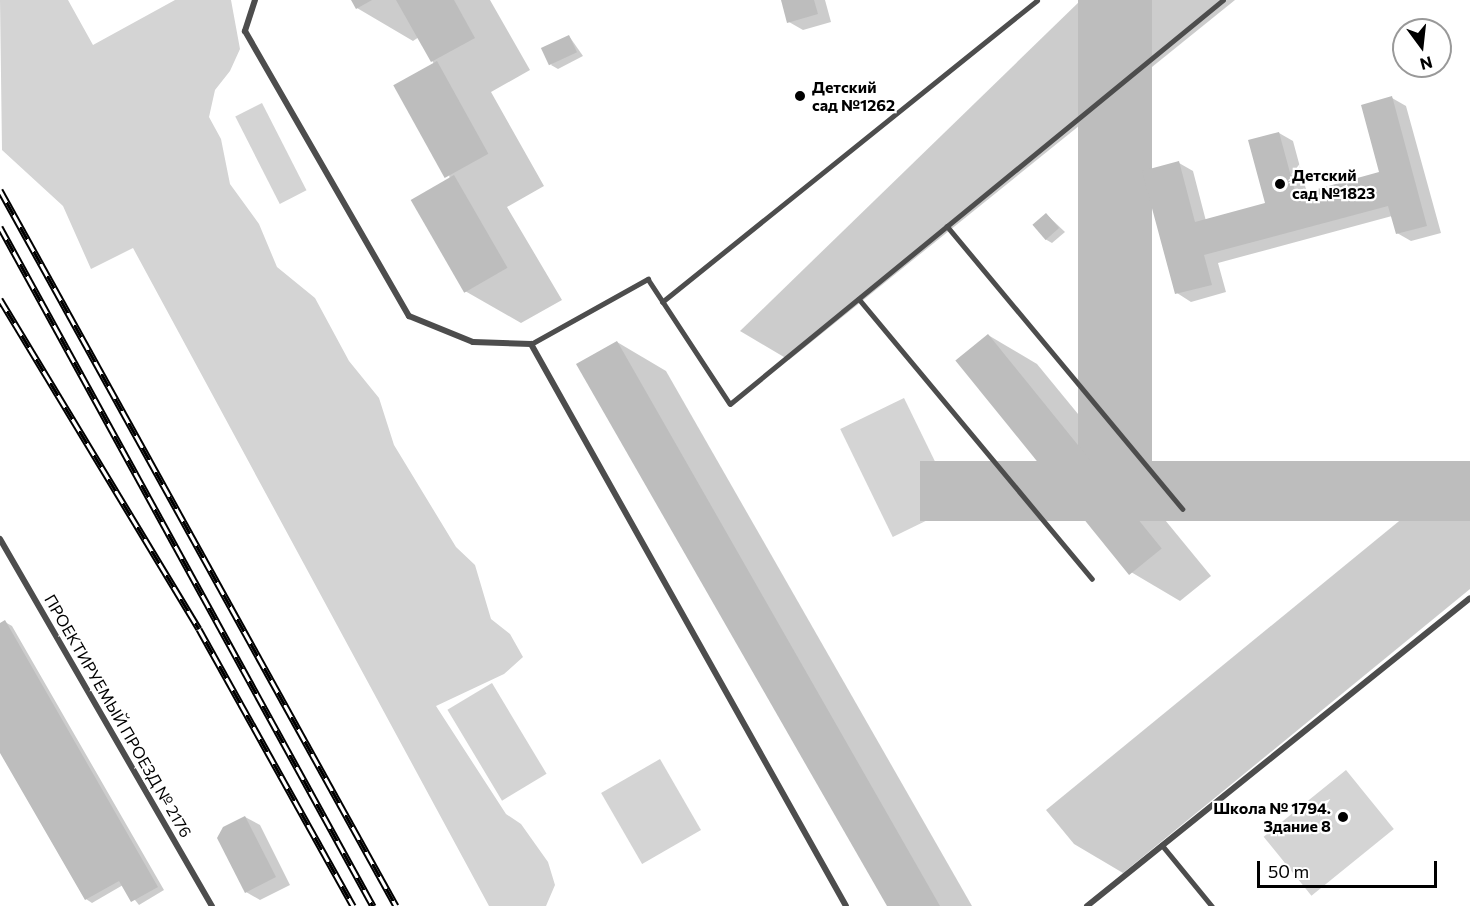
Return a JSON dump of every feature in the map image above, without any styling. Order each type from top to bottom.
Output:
[{"type":"street","points":[[255,0],[245,31],[409,316],[473,342],[531,344],[846,906]]},
{"type":"street","name":"ПРОЕКТИРУЕМЫЙ ПРОЕЗД № 2176","points":[[0,539],[212,906]]},
{"type":"street","points":[[1087,906],[1470,598]]},
{"type":"lane","points":[[662,302],[1037,0]]},
{"type":"lane","points":[[531,344],[648,279],[730,404],[1223,0]]},
{"type":"lane","points":[[947,226],[1183,509]]},
{"type":"lane","points":[[859,299],[1092,579]]},
{"type":"lane","points":[[1162,845],[1212,906]]},
{"type":"shaded area","points":[[0,0],[68,0],[93,45],[175,0],[231,0],[240,49],[230,71],[215,90],[209,117],[221,139],[230,184],[259,224],[277,267],[315,298],[349,361],[379,398],[394,445],[456,547],[475,565],[491,619],[510,634],[523,657],[504,674],[436,706],[506,814],[521,824],[548,862],[555,885],[546,906],[489,906],[133,248],[91,269],[63,206],[2,150]]},
{"type":"shaded area","points":[[262,103],[306,190],[280,204],[235,117]]},
{"type":"shaded area","points":[[904,398],[957,506],[893,537],[840,429]]},
{"type":"shaded area","points":[[492,683],[547,774],[502,801],[447,710]]},
{"type":"shaded area","points":[[660,759],[701,830],[642,864],[601,793]]},
{"type":"shaded area","points":[[1346,770],[1394,829],[1311,896],[1264,837]]},
{"type":"building","points":[[351,0],[372,0],[356,9]]},
{"type":"building","points":[[396,0],[454,0],[475,38],[431,62]]},
{"type":"building","points":[[781,0],[814,0],[818,14],[787,23]]},
{"type":"building","points":[[1078,0],[1152,0],[1152,473],[1078,473]]},
{"type":"building","points":[[569,35],[577,52],[549,65],[541,48]]},
{"type":"building","points":[[437,61],[488,154],[445,178],[393,85]]},
{"type":"building","points":[[1392,96],[1427,226],[1396,234],[1388,206],[1204,255],[1212,285],[1175,294],[1142,171],[1179,161],[1195,222],[1265,203],[1248,140],[1279,132],[1296,195],[1379,172],[1361,105]]},
{"type":"building","points":[[454,175],[508,268],[464,293],[411,200]]},
{"type":"building","points":[[1046,213],[1059,228],[1046,240],[1032,225]]},
{"type":"building","points":[[988,334],[1162,548],[1129,575],[955,360]]},
{"type":"building","points":[[617,341],[940,906],[887,906],[576,364]]},
{"type":"building","points":[[920,461],[1470,461],[1470,521],[920,521]]},
{"type":"building","points":[[5,620],[158,887],[131,902],[119,881],[85,900],[0,753],[0,623]]},
{"type":"building","points":[[245,816],[276,877],[245,893],[217,838],[223,827]]},
{"type":"railway","points":[[0,190],[396,906]]},
{"type":"railway","points":[[0,227],[373,906]]},
{"type":"railway","points":[[0,299],[199,629],[353,906]]},
{"type":"place","name":"Детский сад №1262","points":[[800,96]]},
{"type":"place","name":"Детский сад №1823","points":[[1280,184]]},
{"type":"place","name":"Школа № 1794. Здание 8","points":[[1343,817]]}]
